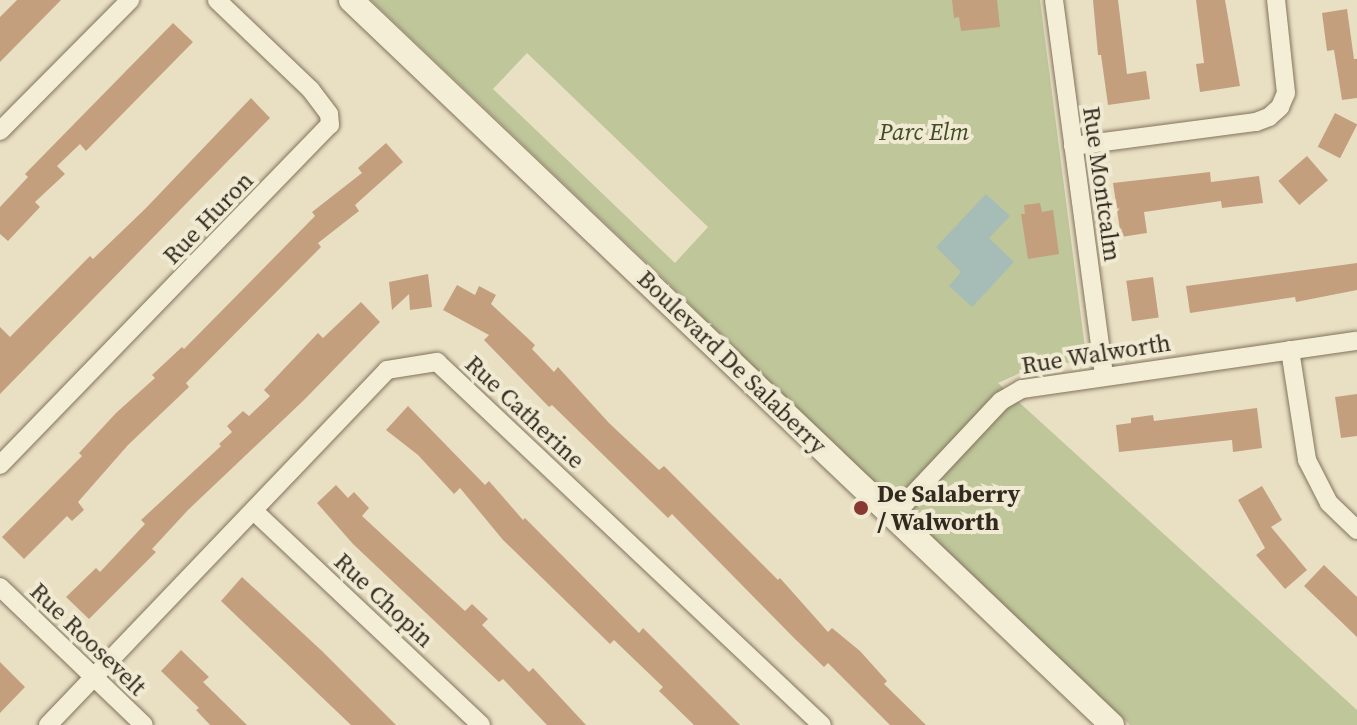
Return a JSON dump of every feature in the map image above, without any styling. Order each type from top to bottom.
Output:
[{"type":"street","points":[[0,131],[130,0]]},
{"type":"street","name":"Rue Huron","points":[[0,465],[330,125],[329,114],[310,89],[217,0]]},
{"type":"street","name":"Boulevard De Salaberry","points":[[351,0],[1112,725]]},
{"type":"street","name":"Rue Montcalm","points":[[1054,0],[1104,375]]},
{"type":"street","points":[[1073,146],[1256,122],[1269,117],[1280,107],[1286,93],[1276,0]]},
{"type":"street","name":"Rue Walworth","points":[[894,515],[1013,393],[1035,386],[1104,375],[1357,341]]},
{"type":"street","points":[[1290,350],[1307,460],[1329,503],[1357,530]]},
{"type":"street","name":"Rue Catherine","points":[[48,725],[387,370],[437,362],[822,725]]},
{"type":"street","name":"Rue Chopin","points":[[254,511],[481,725]]},
{"type":"street","name":"Rue Roosevelt","points":[[0,587],[144,725]]},
{"type":"green space","name":"Parc Elm","points":[[371,0],[1040,0],[1085,348],[1070,363],[1031,368],[998,383],[1357,710],[1357,725],[1130,725],[865,476],[663,278]],"holes":[[[527,53],[708,227],[675,263],[493,89]]]},
{"type":"water","points":[[986,194],[1010,216],[989,238],[1014,262],[972,307],[949,286],[961,272],[936,247]]},
{"type":"building","points":[[17,0],[61,0],[0,62],[0,17]]},
{"type":"building","points":[[952,0],[997,0],[1000,27],[961,31],[959,17],[954,18]]},
{"type":"building","points":[[1093,0],[1118,0],[1127,74],[1146,71],[1150,99],[1108,105],[1101,55],[1098,55]]},
{"type":"building","points":[[1196,0],[1225,0],[1240,86],[1200,92],[1196,64],[1204,63]]},
{"type":"building","points":[[1347,9],[1354,59],[1357,59],[1357,98],[1342,100],[1334,50],[1327,51],[1322,13]]},
{"type":"building","points":[[173,23],[193,42],[86,151],[80,144],[57,166],[65,174],[35,202],[40,207],[8,241],[0,234],[0,207],[28,177],[25,174]]},
{"type":"building","points":[[251,98],[270,118],[0,394],[0,327],[10,337],[90,256],[93,259],[146,208]]},
{"type":"building","points":[[1335,113],[1357,124],[1340,158],[1318,147]]},
{"type":"building","points":[[386,143],[403,162],[355,205],[359,211],[318,243],[321,247],[186,383],[189,387],[128,445],[78,502],[84,510],[72,521],[67,516],[24,559],[2,537],[82,456],[79,453],[116,413],[155,378],[152,375],[182,347],[184,349],[315,216],[312,212],[362,173],[358,168]]},
{"type":"building","points":[[1307,156],[1328,180],[1299,205],[1278,181]]},
{"type":"building","points":[[1210,172],[1211,182],[1259,176],[1263,203],[1222,208],[1221,201],[1144,212],[1147,233],[1121,237],[1113,183]]},
{"type":"building","points":[[1040,203],[1042,212],[1053,210],[1059,254],[1028,259],[1021,214],[1025,214],[1024,205]]},
{"type":"building","points":[[1357,263],[1357,290],[1296,302],[1295,297],[1190,313],[1186,286]]},
{"type":"building","points":[[428,274],[432,307],[410,310],[409,294],[392,310],[389,282]]},
{"type":"building","points":[[1153,277],[1159,318],[1132,321],[1126,281]]},
{"type":"building","points":[[457,285],[475,295],[479,286],[496,295],[491,304],[535,345],[532,349],[554,372],[558,367],[609,423],[659,470],[664,466],[778,580],[780,578],[828,632],[832,628],[860,651],[887,681],[884,684],[926,725],[890,725],[828,663],[824,667],[795,639],[672,514],[668,518],[552,405],[549,407],[484,340],[489,335],[443,310]]},
{"type":"building","points":[[361,302],[380,322],[305,399],[188,510],[152,549],[156,552],[89,619],[66,597],[96,568],[100,572],[145,524],[141,520],[221,446],[219,444],[232,432],[227,426],[243,411],[249,416],[270,396],[264,390],[318,333],[323,338]]},
{"type":"building","points":[[1357,394],[1357,436],[1341,438],[1335,397]]},
{"type":"building","points":[[408,406],[485,485],[489,481],[523,520],[525,518],[639,633],[643,628],[740,725],[694,725],[659,691],[663,687],[614,640],[610,644],[503,540],[460,488],[454,494],[418,455],[386,430]]},
{"type":"building","points":[[1257,408],[1262,448],[1233,452],[1232,440],[1119,452],[1116,425],[1131,423],[1131,418],[1153,415],[1154,421]]},
{"type":"building","points":[[336,485],[348,498],[354,492],[369,508],[362,516],[465,611],[472,604],[488,619],[482,625],[529,672],[533,668],[586,725],[547,725],[503,679],[499,682],[353,544],[317,503]]},
{"type":"building","points":[[1262,486],[1282,520],[1271,527],[1307,570],[1285,589],[1256,555],[1265,548],[1238,500]]},
{"type":"building","points":[[1324,565],[1357,597],[1357,637],[1304,586]]},
{"type":"building","points":[[242,577],[396,725],[351,725],[221,601]]},
{"type":"building","points":[[181,650],[209,677],[203,682],[247,725],[210,725],[196,710],[199,708],[161,671]]},
{"type":"building","points":[[0,662],[25,687],[0,713]]},
{"type":"place","name":"De Salaberry / Walworth","points":[[861,508]]}]
